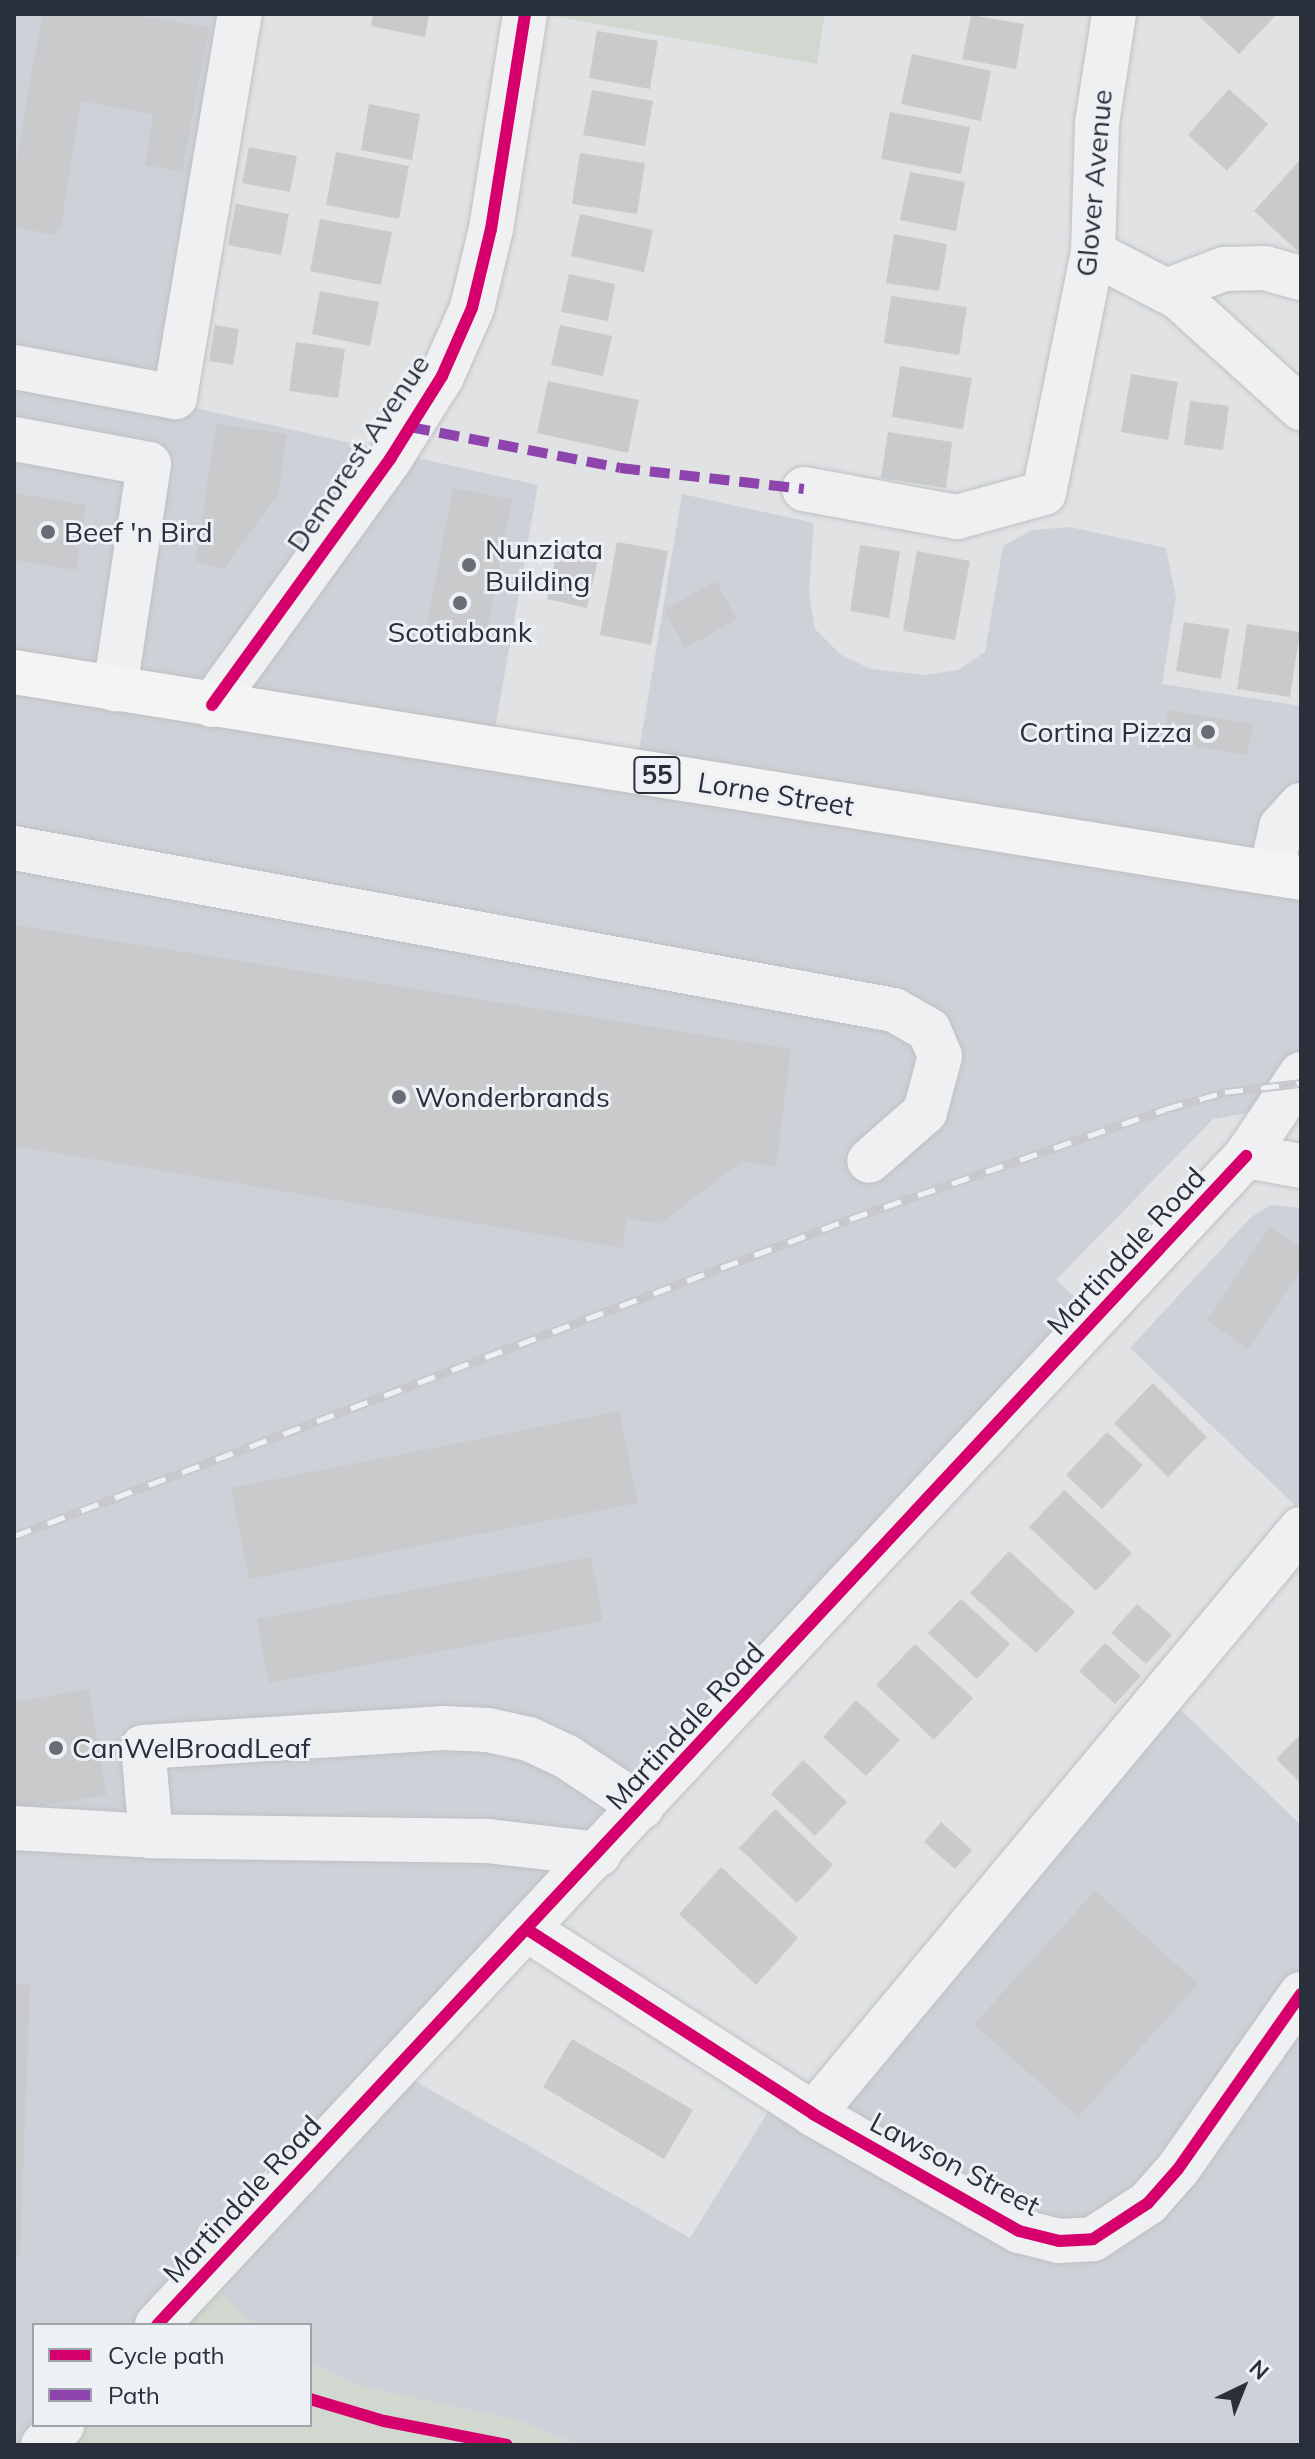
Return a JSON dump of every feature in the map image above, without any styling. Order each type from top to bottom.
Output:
[{"type":"main road","name":"Lorne Street","points":[[14,672],[1286,875]]},
{"type":"street","points":[[14,367],[175,397],[240,14]]},
{"type":"street","name":"Demorest Avenue","points":[[212,705],[390,459],[442,376],[472,308],[491,229],[525,14]]},
{"type":"street","name":"Glover Avenue","points":[[804,489],[957,517],[1044,493],[1093,253],[1097,123],[1114,14]]},
{"type":"street","points":[[1093,253],[1166,291],[1253,361],[1301,408]]},
{"type":"street","points":[[1166,291],[1224,269],[1265,268],[1301,278]]},
{"type":"street","points":[[14,439],[149,464],[115,689]]},
{"type":"street","points":[[1286,875],[1281,827],[1301,805]]},
{"type":"street","points":[[14,848],[894,1010],[929,1030],[940,1056],[925,1112],[869,1161]]},
{"type":"street","name":"Martindale Road","points":[[159,2323],[1246,1156],[1301,1074]]},
{"type":"street","points":[[1246,1156],[1301,1166]]},
{"type":"street","points":[[813,2114],[1301,1529]]},
{"type":"street","points":[[151,1836],[143,1747],[444,1728],[529,1739],[567,1757],[642,1807]]},
{"type":"street","points":[[14,1828],[151,1836],[489,1841],[599,1854]]},
{"type":"street","name":"Lawson Street","points":[[528,1930],[813,2114],[1019,2231],[1059,2241],[1093,2239],[1138,2211],[1178,2169],[1301,1994]]},
{"type":"street","points":[[43,2445],[60,2427]]},
{"type":"shaded area","points":[[14,14],[237,14],[172,403],[538,485],[492,746],[636,769],[682,494],[814,523],[809,593],[815,629],[841,655],[871,669],[923,675],[958,670],[985,652],[1003,546],[1032,530],[1070,527],[1166,548],[1176,598],[1162,684],[1301,706],[1301,1078],[1282,1107],[1213,1119],[1056,1280],[1099,1318],[401,2073],[690,2238],[781,2091],[812,2110],[1160,1690],[1301,1825],[1301,2445],[579,2445],[517,2420],[367,2388],[312,2365],[312,2323],[253,2323],[207,2281],[167,2323],[32,2323],[32,2427],[35,2427],[48,2445],[14,2445]]},
{"type":"shaded area","points":[[542,14],[825,14],[817,64]]},
{"type":"shaded area","points":[[1270,1205],[1301,1208],[1301,1501],[1296,1506],[1130,1348],[1250,1218]]},
{"type":"shaded area","points":[[207,2281],[253,2323],[167,2323]]},
{"type":"shaded area","points":[[312,2365],[367,2388],[517,2420],[579,2445],[48,2445],[66,2427],[312,2427]]},
{"type":"building","points":[[42,14],[128,14],[209,27],[182,172],[145,165],[153,114],[81,101],[61,227],[52,235],[14,226],[14,177]]},
{"type":"building","points":[[373,14],[429,14],[425,37],[371,26]]},
{"type":"building","points":[[1203,14],[1277,14],[1239,54],[1200,17]]},
{"type":"building","points":[[971,15],[1024,24],[1016,69],[962,59]]},
{"type":"building","points":[[597,31],[658,41],[650,89],[589,78]]},
{"type":"building","points":[[912,54],[991,71],[981,121],[901,104]]},
{"type":"building","points":[[1229,89],[1268,124],[1227,171],[1188,135]]},
{"type":"building","points":[[592,90],[653,101],[645,146],[583,135]]},
{"type":"building","points":[[369,104],[420,114],[412,160],[361,150]]},
{"type":"building","points":[[890,112],[970,127],[961,174],[881,159]]},
{"type":"building","points":[[249,147],[297,156],[290,192],[242,183]]},
{"type":"building","points":[[336,152],[409,166],[399,219],[326,205]]},
{"type":"building","points":[[580,153],[645,163],[637,214],[572,204]]},
{"type":"building","points":[[1301,159],[1301,254],[1254,211]]},
{"type":"building","points":[[910,172],[965,182],[956,231],[900,220]]},
{"type":"building","points":[[236,204],[289,214],[281,255],[228,245]]},
{"type":"building","points":[[580,214],[653,230],[644,272],[571,256]]},
{"type":"building","points":[[320,219],[392,232],[381,285],[310,271]]},
{"type":"building","points":[[894,234],[947,244],[939,291],[886,283]]},
{"type":"building","points":[[569,274],[615,284],[608,321],[561,312]]},
{"type":"building","points":[[320,291],[379,302],[370,346],[312,334]]},
{"type":"building","points":[[891,296],[967,307],[959,355],[884,343]]},
{"type":"building","points":[[215,325],[239,329],[233,365],[209,361]]},
{"type":"building","points":[[560,325],[612,336],[603,376],[551,365]]},
{"type":"building","points":[[296,342],[345,349],[338,398],[289,391]]},
{"type":"building","points":[[900,366],[972,378],[963,429],[892,417]]},
{"type":"building","points":[[1131,374],[1178,382],[1168,440],[1121,432]]},
{"type":"building","points":[[548,381],[639,400],[628,453],[537,433]]},
{"type":"building","points":[[1190,401],[1229,406],[1223,450],[1184,445]]},
{"type":"building","points":[[216,424],[287,434],[278,494],[224,569],[196,561]]},
{"type":"building","points":[[888,432],[952,442],[946,488],[881,478]]},
{"type":"building","name":"Nunziata Building","points":[[453,488],[512,499],[485,642],[426,630]]},
{"type":"building","name":"Beef 'n Bird","points":[[14,493],[86,505],[76,570],[14,560]]},
{"type":"building","points":[[617,542],[668,551],[651,645],[600,635]]},
{"type":"building","points":[[860,545],[900,551],[889,618],[850,611]]},
{"type":"building","points":[[558,547],[599,555],[587,608],[547,599]]},
{"type":"building","points":[[917,551],[970,561],[955,640],[903,631]]},
{"type":"building","points":[[716,581],[737,619],[685,648],[664,610]]},
{"type":"building","points":[[1184,622],[1229,629],[1221,679],[1176,671]]},
{"type":"building","points":[[1247,624],[1300,632],[1290,697],[1237,689]]},
{"type":"building","name":"Cortina Pizza","points":[[1168,710],[1253,724],[1247,755],[1163,741]]},
{"type":"building","name":"Wonderbrands","points":[[14,925],[791,1049],[776,1167],[742,1161],[660,1224],[627,1218],[623,1248],[14,1146]]},
{"type":"building","points":[[1270,1227],[1301,1247],[1301,1269],[1248,1349],[1207,1321]]},
{"type":"building","points":[[1153,1383],[1207,1437],[1168,1477],[1114,1423]]},
{"type":"building","points":[[619,1411],[638,1503],[249,1579],[231,1488]]},
{"type":"building","points":[[1107,1432],[1143,1465],[1102,1509],[1066,1475]]},
{"type":"building","points":[[1064,1490],[1132,1553],[1096,1591],[1029,1527]]},
{"type":"building","points":[[1009,1551],[1075,1612],[1036,1653],[970,1593]]},
{"type":"building","points":[[591,1557],[603,1621],[269,1683],[257,1619]]},
{"type":"building","points":[[961,1599],[1010,1644],[977,1679],[928,1633]]},
{"type":"building","points":[[1137,1604],[1172,1635],[1146,1664],[1111,1633]]},
{"type":"building","points":[[1105,1643],[1141,1676],[1115,1704],[1079,1671]]},
{"type":"building","points":[[915,1644],[973,1698],[934,1740],[876,1685]]},
{"type":"building","name":"CanWelBroadLeaf","points":[[89,1689],[106,1795],[14,1810],[14,1702]]},
{"type":"building","points":[[856,1700],[900,1740],[866,1776],[823,1737]]},
{"type":"building","points":[[1301,1734],[1301,1783],[1276,1759]]},
{"type":"building","points":[[803,1760],[847,1802],[815,1836],[771,1794]]},
{"type":"building","points":[[775,1809],[833,1865],[797,1903],[739,1848]]},
{"type":"building","points":[[941,1822],[972,1850],[955,1869],[924,1842]]},
{"type":"building","points":[[721,1867],[798,1938],[756,1985],[679,1914]]},
{"type":"building","points":[[1095,1891],[1198,1984],[1078,2117],[974,2024]]},
{"type":"building","points":[[14,1983],[30,1984],[20,2256],[14,2256]]},
{"type":"building","points":[[572,2039],[693,2110],[664,2159],[543,2087]]},
{"type":"railway","points":[[14,1536],[850,1219],[1165,1109],[1225,1092],[1301,1083]]},
{"type":"marked path","points":[[410,427],[620,468],[804,489]]},
{"type":"cycle path","points":[[212,705],[390,459],[442,376],[472,308],[491,229],[525,14]]},
{"type":"cycle path","points":[[159,2323],[1246,1156]]},
{"type":"cycle path","points":[[528,1930],[813,2114],[1019,2231],[1059,2241],[1093,2239],[1148,2203],[1178,2169],[1301,1994]]},
{"type":"cycle path","points":[[312,2400],[384,2421],[507,2445]]},
{"type":"place","name":"Beef 'n Bird","points":[[48,532]]},
{"type":"place","name":"Nunziata Building","points":[[469,565]]},
{"type":"place","name":"Scotiabank","points":[[460,603]]},
{"type":"place","name":"Cortina Pizza","points":[[1208,732]]},
{"type":"place","name":"Wonderbrands","points":[[399,1097]]},
{"type":"place","name":"CanWelBroadLeaf","points":[[56,1748]]}]
